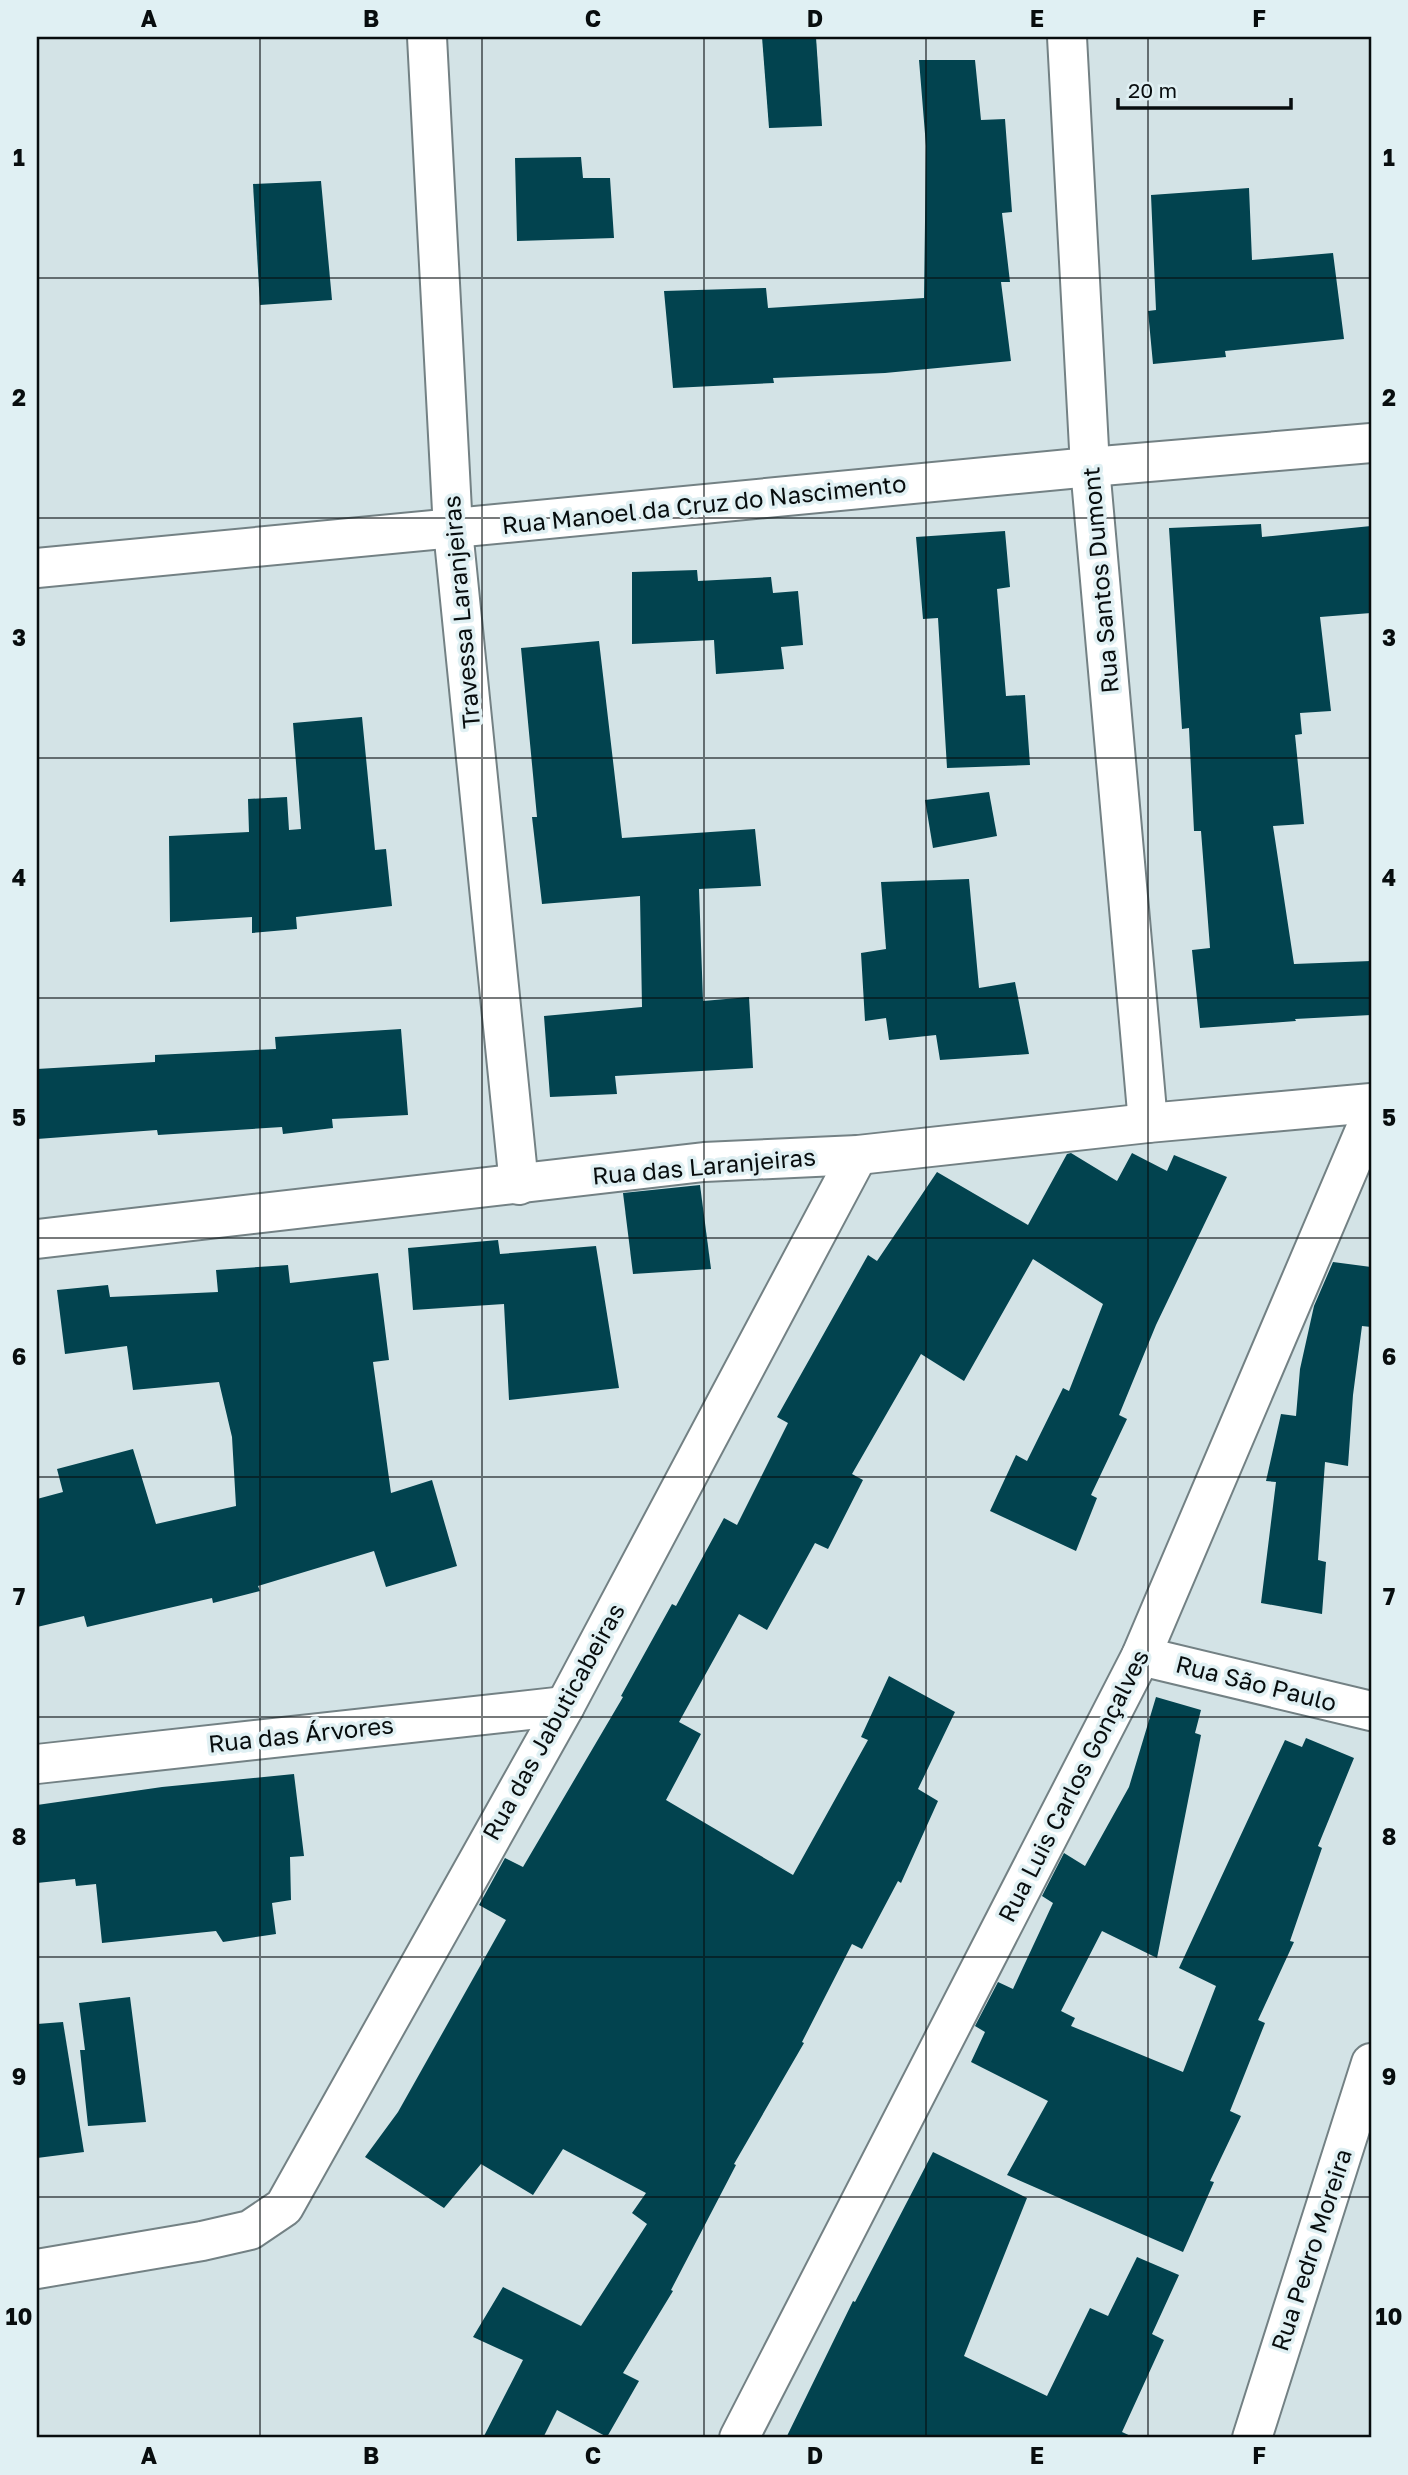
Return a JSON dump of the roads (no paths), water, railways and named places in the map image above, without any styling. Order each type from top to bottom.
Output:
[{"type":"street","name":"Travessa Laranjeiras","points":[[427,37],[453,530],[519,1185]]},
{"type":"street","name":"Rua Santos Dumont","points":[[1067,37],[1090,467],[1149,1123]]},
{"type":"street","name":"Rua Manoel da Cruz do Nascimento","points":[[37,568],[1090,467],[1371,443]]},
{"type":"street","name":"Rua das Laranjeiras","points":[[37,1239],[704,1162],[858,1155],[1149,1123],[1371,1103]]},
{"type":"street","name":"Rua Luis Carlos Gonçalves","points":[[739,2438],[1141,1656],[1371,1116]]},
{"type":"street","name":"Rua das Jabuticabeiras","points":[[37,2269],[202,2241],[250,2230],[284,2207],[565,1706],[858,1155]]},
{"type":"street","name":"Rua São Paulo","points":[[1141,1656],[1371,1711]]},
{"type":"street","name":"Rua das Árvores","points":[[37,1764],[565,1706]]},
{"type":"street","name":"Rua Pedro Moreira","points":[[1252,2438],[1371,2063]]}]
